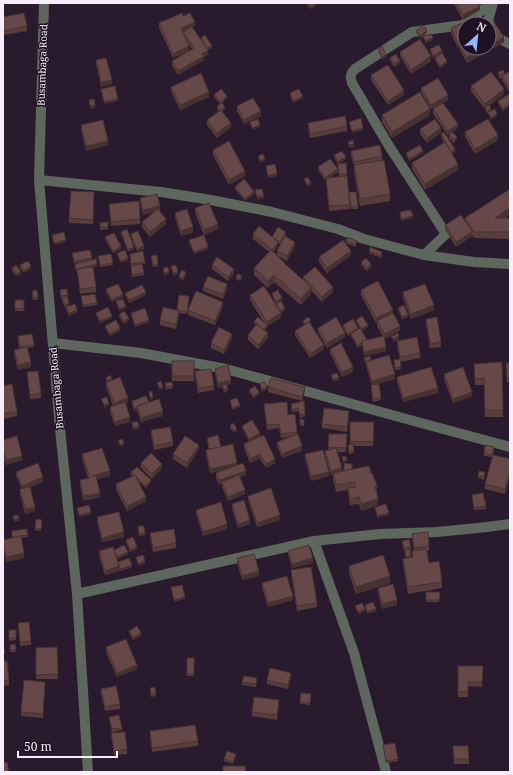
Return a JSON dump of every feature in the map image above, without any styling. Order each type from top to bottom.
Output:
[{"type":"street","name":"Busambaga Road","points":[[44,3],[39,180],[60,429],[77,594],[88,772]]},
{"type":"street","points":[[492,3],[488,21],[496,37],[510,44]]},
{"type":"street","points":[[446,234],[389,146],[352,84],[350,77],[354,69],[412,32],[463,25],[492,3]]},
{"type":"street","points":[[39,180],[161,192],[211,200],[272,212],[338,229],[364,239],[424,255],[474,262],[510,264]]},
{"type":"street","points":[[424,255],[446,234],[458,226]]},
{"type":"street","points":[[53,343],[141,353],[226,369],[510,447]]},
{"type":"street","points":[[77,594],[314,541],[380,534],[487,528],[510,524]]},
{"type":"street","points":[[314,541],[354,653],[386,772]]},
{"type":"building","points":[[308,3],[316,3],[311,7]]},
{"type":"building","points":[[456,3],[478,3],[480,6],[463,15]]},
{"type":"building","points":[[24,13],[27,26],[3,31],[3,17]]},
{"type":"building","points":[[182,13],[183,16],[190,13],[195,22],[181,28],[189,46],[173,54],[159,23]]},
{"type":"building","points":[[423,25],[427,30],[421,36],[416,31]]},
{"type":"building","points":[[457,25],[457,41],[451,28]]},
{"type":"building","points":[[497,26],[504,37],[497,41]]},
{"type":"building","points":[[192,27],[208,50],[202,54],[204,56],[178,71],[172,61],[194,48],[183,32]]},
{"type":"building","points":[[431,34],[433,38],[425,41],[423,36]]},
{"type":"building","points":[[205,35],[212,46],[207,48],[201,38]]},
{"type":"building","points":[[420,39],[431,56],[411,70],[400,52]]},
{"type":"building","points":[[439,45],[442,51],[433,56],[430,49]]},
{"type":"building","points":[[382,46],[386,55],[382,57],[378,48]]},
{"type":"building","points":[[442,53],[447,61],[440,66],[435,58]]},
{"type":"building","points":[[396,54],[400,61],[394,64],[390,58]]},
{"type":"building","points":[[106,58],[112,80],[101,82],[96,60]]},
{"type":"building","points":[[388,65],[404,90],[388,101],[371,75]]},
{"type":"building","points":[[503,70],[504,74],[500,76],[498,72]]},
{"type":"building","points":[[510,71],[510,89],[502,76]]},
{"type":"building","points":[[491,72],[504,89],[485,104],[471,86]]},
{"type":"building","points":[[201,73],[209,92],[180,105],[171,87]]},
{"type":"building","points":[[438,78],[448,95],[431,105],[421,88]]},
{"type":"building","points":[[115,86],[118,99],[104,102],[101,89]]},
{"type":"building","points":[[221,89],[227,96],[221,102],[214,95]]},
{"type":"building","points":[[299,89],[303,96],[293,101],[290,93]]},
{"type":"building","points":[[420,92],[430,109],[392,132],[382,115]]},
{"type":"building","points":[[509,94],[510,104],[503,108],[498,101]]},
{"type":"building","points":[[253,98],[261,111],[244,120],[237,106]]},
{"type":"building","points":[[94,99],[95,105],[90,106],[89,100]]},
{"type":"building","points":[[222,103],[225,107],[220,111],[217,106]]},
{"type":"building","points":[[443,103],[458,124],[448,131],[433,109]]},
{"type":"building","points":[[489,105],[491,108],[487,111],[485,107]]},
{"type":"building","points":[[495,109],[497,114],[491,117],[488,112]]},
{"type":"building","points":[[221,110],[231,123],[217,133],[207,120]]},
{"type":"building","points":[[345,116],[347,126],[310,134],[308,123]]},
{"type":"building","points":[[361,118],[363,128],[352,131],[349,122]]},
{"type":"building","points":[[258,119],[260,125],[252,128],[250,122]]},
{"type":"building","points":[[435,119],[441,128],[427,138],[420,129]]},
{"type":"building","points":[[488,119],[498,135],[475,149],[465,132]]},
{"type":"building","points":[[103,120],[108,141],[86,146],[81,125]]},
{"type":"building","points":[[444,132],[455,149],[451,152],[441,134]]},
{"type":"building","points":[[452,132],[457,137],[454,140],[449,135]]},
{"type":"building","points":[[353,140],[354,144],[349,145],[348,142]]},
{"type":"building","points":[[229,141],[245,171],[229,180],[213,150]]},
{"type":"building","points":[[445,142],[458,164],[425,184],[412,163]]},
{"type":"building","points":[[380,145],[382,156],[354,162],[351,151]]},
{"type":"building","points":[[420,145],[423,151],[409,159],[406,153]]},
{"type":"building","points":[[342,151],[346,157],[338,161],[334,155]]},
{"type":"building","points":[[263,154],[265,159],[260,161],[258,156]]},
{"type":"building","points":[[330,159],[338,169],[325,178],[318,167]]},
{"type":"building","points":[[384,160],[390,194],[360,199],[354,165]]},
{"type":"building","points":[[346,163],[347,174],[339,174],[338,164]]},
{"type":"building","points":[[275,164],[277,173],[268,176],[266,166]]},
{"type":"building","points":[[347,176],[350,205],[329,206],[326,178]]},
{"type":"building","points":[[308,177],[311,183],[307,185],[304,179]]},
{"type":"building","points":[[244,179],[254,191],[245,199],[235,187]]},
{"type":"building","points":[[262,189],[264,196],[257,197],[255,190]]},
{"type":"building","points":[[510,189],[510,208],[495,218],[510,218],[510,232],[474,232],[465,218]]},
{"type":"building","points":[[71,191],[94,192],[93,220],[69,218]]},
{"type":"building","points":[[349,192],[356,192],[358,206],[351,207]]},
{"type":"building","points":[[157,194],[160,206],[143,210],[140,198]]},
{"type":"building","points":[[139,201],[140,219],[111,222],[109,204]]},
{"type":"building","points":[[209,203],[218,224],[204,230],[195,208]]},
{"type":"building","points":[[158,209],[166,219],[150,232],[142,222]]},
{"type":"building","points":[[187,209],[193,227],[181,231],[175,213]]},
{"type":"building","points":[[411,210],[413,216],[401,219],[400,212]]},
{"type":"building","points":[[461,215],[472,232],[456,242],[445,225]]},
{"type":"building","points":[[108,222],[108,227],[100,227],[100,223]]},
{"type":"building","points":[[259,226],[278,242],[272,250],[253,234]]},
{"type":"building","points":[[278,227],[286,232],[280,242],[272,237]]},
{"type":"building","points":[[127,229],[134,247],[128,250],[121,232]]},
{"type":"building","points":[[138,231],[144,246],[137,249],[131,234]]},
{"type":"building","points":[[64,232],[66,240],[54,243],[52,235]]},
{"type":"building","points":[[114,233],[121,246],[113,251],[105,237]]},
{"type":"building","points":[[204,235],[208,247],[194,252],[189,240]]},
{"type":"building","points":[[285,236],[295,242],[287,256],[277,251]]},
{"type":"building","points":[[347,237],[357,241],[355,245],[346,241]]},
{"type":"building","points":[[343,240],[351,251],[327,268],[319,257]]},
{"type":"building","points":[[370,247],[382,252],[381,256],[369,251]]},
{"type":"building","points":[[90,250],[92,258],[74,261],[72,253]]},
{"type":"building","points":[[125,250],[128,258],[120,261],[117,253]]},
{"type":"building","points":[[271,250],[311,287],[301,299],[274,275],[268,281],[254,268]]},
{"type":"building","points":[[143,251],[145,262],[131,264],[130,254]]},
{"type":"building","points":[[111,254],[113,263],[100,265],[98,256]]},
{"type":"building","points":[[157,255],[158,264],[153,265],[151,256]]},
{"type":"building","points":[[217,257],[234,269],[228,277],[212,265]]},
{"type":"building","points":[[366,258],[371,264],[367,268],[361,262]]},
{"type":"building","points":[[96,259],[97,264],[76,269],[75,264]]},
{"type":"building","points":[[28,261],[31,266],[24,271],[20,265]]},
{"type":"building","points":[[142,264],[144,273],[132,275],[131,266]]},
{"type":"building","points":[[16,265],[21,271],[16,274],[12,268]]},
{"type":"building","points":[[176,265],[178,272],[173,273],[171,266]]},
{"type":"building","points":[[93,267],[96,287],[80,289],[77,269]]},
{"type":"building","points":[[168,267],[169,272],[164,273],[163,268]]},
{"type":"building","points":[[315,267],[333,287],[322,297],[303,277]]},
{"type":"building","points":[[182,270],[186,272],[183,278],[179,276]]},
{"type":"building","points":[[238,274],[242,276],[240,279],[236,277]]},
{"type":"building","points":[[208,276],[227,284],[223,295],[203,287]]},
{"type":"building","points":[[378,281],[393,310],[376,318],[361,290]]},
{"type":"building","points":[[118,284],[123,294],[112,300],[106,289]]},
{"type":"building","points":[[425,284],[434,305],[411,314],[403,292]]},
{"type":"building","points":[[142,285],[146,292],[129,300],[125,293]]},
{"type":"building","points":[[264,286],[281,313],[267,322],[250,295]]},
{"type":"building","points":[[67,289],[68,295],[61,296],[60,290]]},
{"type":"building","points":[[37,290],[38,297],[33,298],[32,291]]},
{"type":"building","points":[[278,290],[282,298],[276,301],[272,293]]},
{"type":"building","points":[[196,291],[223,302],[215,321],[188,310]]},
{"type":"building","points":[[95,294],[97,303],[83,305],[81,296]]},
{"type":"building","points":[[179,295],[189,296],[187,312],[177,310]]},
{"type":"building","points":[[67,296],[69,303],[65,305],[62,298]]},
{"type":"building","points":[[123,299],[126,306],[119,309],[116,301]]},
{"type":"building","points":[[15,300],[24,300],[24,309],[15,309]]},
{"type":"building","points":[[281,301],[285,308],[280,311],[276,304]]},
{"type":"building","points":[[75,304],[77,310],[69,313],[66,307]]},
{"type":"building","points":[[404,305],[408,315],[402,317],[398,308]]},
{"type":"building","points":[[108,307],[112,316],[100,321],[96,313]]},
{"type":"building","points":[[163,307],[179,311],[176,325],[160,320]]},
{"type":"building","points":[[145,308],[149,320],[135,325],[131,313]]},
{"type":"building","points":[[124,311],[129,318],[124,321],[119,315]]},
{"type":"building","points":[[393,313],[400,326],[385,334],[377,321]]},
{"type":"building","points":[[362,316],[368,325],[362,329],[356,320]]},
{"type":"building","points":[[258,317],[267,326],[263,329],[254,321]]},
{"type":"building","points":[[308,317],[311,320],[305,324],[303,321]]},
{"type":"building","points":[[336,317],[345,333],[327,343],[318,328]]},
{"type":"building","points":[[437,317],[441,342],[430,344],[426,319]]},
{"type":"building","points":[[353,319],[358,328],[348,334],[343,325]]},
{"type":"building","points":[[116,320],[120,328],[110,334],[105,326]]},
{"type":"building","points":[[309,322],[324,345],[310,354],[295,331]]},
{"type":"building","points":[[257,324],[268,333],[258,345],[248,335]]},
{"type":"building","points":[[219,327],[232,334],[224,350],[211,343]]},
{"type":"building","points":[[360,328],[367,340],[362,341],[362,343],[358,345],[351,334]]},
{"type":"building","points":[[398,333],[399,336],[393,339],[391,337]]},
{"type":"building","points":[[32,334],[34,345],[20,347],[18,336]]},
{"type":"building","points":[[384,336],[386,347],[364,352],[362,341]]},
{"type":"building","points":[[417,337],[420,353],[400,357],[397,341]]},
{"type":"building","points":[[341,343],[353,367],[342,372],[330,349]]},
{"type":"building","points":[[27,347],[31,362],[18,365],[14,350]]},
{"type":"building","points":[[389,355],[395,374],[372,381],[366,362]]},
{"type":"building","points":[[369,356],[371,359],[366,362],[364,358]]},
{"type":"building","points":[[400,359],[401,367],[395,368],[394,360]]},
{"type":"building","points":[[172,361],[194,361],[194,376],[172,376]]},
{"type":"building","points":[[502,362],[503,410],[485,410],[484,378],[475,379],[474,364]]},
{"type":"building","points":[[506,363],[510,363],[510,377],[507,378]]},
{"type":"building","points":[[228,365],[231,380],[218,383],[215,369]]},
{"type":"building","points":[[431,367],[438,388],[403,398],[397,377]]},
{"type":"building","points":[[463,367],[472,392],[453,399],[444,374]]},
{"type":"building","points":[[211,369],[214,386],[198,388],[195,371]]},
{"type":"building","points":[[38,371],[41,393],[30,395],[27,372]]},
{"type":"building","points":[[337,373],[339,377],[333,380],[331,375]]},
{"type":"building","points":[[110,375],[112,379],[107,381],[106,378]]},
{"type":"building","points":[[120,377],[128,398],[114,403],[106,383]]},
{"type":"building","points":[[271,378],[305,387],[302,397],[268,387]]},
{"type":"building","points":[[161,381],[163,387],[159,388],[157,383]]},
{"type":"building","points":[[172,382],[173,386],[166,387],[165,383]]},
{"type":"building","points":[[265,382],[267,388],[261,389],[260,383]]},
{"type":"building","points":[[12,384],[17,412],[3,414],[3,386]]},
{"type":"building","points":[[226,384],[228,389],[224,390],[222,385]]},
{"type":"building","points":[[379,384],[381,398],[373,399],[371,385]]},
{"type":"building","points":[[255,386],[259,392],[254,396],[249,390]]},
{"type":"building","points":[[152,391],[153,397],[150,398],[149,392]]},
{"type":"building","points":[[146,396],[149,402],[137,406],[137,408],[134,409],[132,401]]},
{"type":"building","points":[[107,397],[109,403],[104,405],[101,399]]},
{"type":"building","points":[[237,398],[240,405],[232,408],[230,400]]},
{"type":"building","points":[[159,399],[163,411],[141,418],[137,406]]},
{"type":"building","points":[[304,401],[305,414],[300,415],[298,408],[292,410],[291,404]]},
{"type":"building","points":[[125,402],[130,417],[115,422],[110,407]]},
{"type":"building","points":[[287,402],[288,415],[295,414],[297,432],[281,434],[279,424],[267,425],[264,404]]},
{"type":"building","points":[[324,408],[349,411],[347,427],[322,424]]},
{"type":"building","points":[[300,419],[304,420],[304,424],[300,424]]},
{"type":"building","points":[[252,420],[260,433],[249,439],[242,426]]},
{"type":"building","points":[[132,422],[138,422],[139,426],[133,427]]},
{"type":"building","points":[[350,422],[374,422],[373,442],[350,441]]},
{"type":"building","points":[[233,423],[237,428],[234,431],[230,426]]},
{"type":"building","points":[[170,427],[173,442],[154,446],[151,430]]},
{"type":"building","points":[[298,434],[302,446],[282,454],[277,442]]},
{"type":"building","points":[[329,434],[347,434],[346,448],[328,447]]},
{"type":"building","points":[[218,435],[221,447],[209,449],[207,438]]},
{"type":"building","points":[[264,435],[275,459],[266,464],[260,454],[250,459],[244,444]]},
{"type":"building","points":[[17,436],[22,456],[6,460],[3,451],[3,440]]},
{"type":"building","points":[[185,436],[199,445],[187,463],[173,454]]},
{"type":"building","points":[[122,439],[124,443],[120,445],[118,441]]},
{"type":"building","points":[[233,444],[237,463],[210,469],[206,450]]},
{"type":"building","points":[[353,444],[354,451],[349,452],[348,445]]},
{"type":"building","points":[[485,445],[494,447],[492,455],[484,453]]},
{"type":"building","points":[[102,448],[110,471],[92,476],[96,476],[100,493],[83,496],[80,480],[90,478],[82,454]]},
{"type":"building","points":[[336,448],[342,468],[331,471],[325,451]]},
{"type":"building","points":[[323,450],[329,472],[311,476],[305,454]]},
{"type":"building","points":[[151,453],[162,464],[152,474],[141,463]]},
{"type":"building","points":[[493,455],[510,459],[510,472],[505,489],[485,484]]},
{"type":"building","points":[[346,456],[347,459],[343,460],[342,457]]},
{"type":"building","points":[[38,463],[43,477],[22,486],[16,472]]},
{"type":"building","points":[[243,463],[246,471],[219,480],[216,473]]},
{"type":"building","points":[[344,463],[352,464],[352,469],[344,471]]},
{"type":"building","points":[[369,466],[371,474],[372,473],[377,485],[375,486],[378,499],[361,504],[359,497],[350,499],[348,488],[356,487],[354,482],[336,485],[333,473]]},
{"type":"building","points":[[137,467],[151,480],[146,486],[131,472]]},
{"type":"building","points":[[479,471],[485,472],[484,477],[478,476]]},
{"type":"building","points":[[135,475],[146,497],[127,506],[116,484]]},
{"type":"building","points":[[239,475],[245,490],[228,497],[222,482]]},
{"type":"building","points":[[30,487],[35,507],[25,509],[20,489]]},
{"type":"building","points":[[271,488],[280,515],[257,523],[248,496]]},
{"type":"building","points":[[483,493],[486,506],[474,508],[472,495]]},
{"type":"building","points":[[244,500],[250,520],[238,524],[232,504]]},
{"type":"building","points":[[221,502],[227,524],[203,532],[196,510]]},
{"type":"building","points":[[386,504],[389,513],[377,516],[375,507]]},
{"type":"building","points":[[89,505],[91,512],[79,515],[77,508]]},
{"type":"building","points":[[119,512],[124,532],[102,538],[97,517]]},
{"type":"building","points":[[18,515],[19,518],[14,520],[13,516]]},
{"type":"building","points":[[36,519],[42,520],[41,529],[35,528]]},
{"type":"building","points":[[138,526],[144,526],[145,533],[139,534]]},
{"type":"building","points":[[27,529],[28,535],[12,537],[12,531]]},
{"type":"building","points":[[174,529],[176,543],[153,548],[150,533]]},
{"type":"building","points":[[428,532],[429,546],[414,548],[412,534]]},
{"type":"building","points":[[21,536],[24,553],[6,557],[3,540]]},
{"type":"building","points":[[133,537],[137,547],[130,550],[126,540]]},
{"type":"building","points":[[409,539],[411,547],[404,548],[402,541]]},
{"type":"building","points":[[124,545],[128,552],[117,557],[114,550]]},
{"type":"building","points":[[309,545],[313,558],[292,564],[288,551]]},
{"type":"building","points":[[113,547],[119,566],[105,571],[99,551]]},
{"type":"building","points":[[410,549],[411,556],[406,557],[405,550]]},
{"type":"building","points":[[426,549],[429,563],[439,561],[442,582],[408,587],[403,559],[413,557],[412,551]]},
{"type":"building","points":[[254,554],[259,571],[242,576],[237,558]]},
{"type":"building","points":[[143,555],[145,561],[138,564],[136,557]]},
{"type":"building","points":[[383,555],[390,576],[356,587],[349,566]]},
{"type":"building","points":[[129,558],[132,565],[120,569],[118,562]]},
{"type":"building","points":[[311,567],[317,603],[297,606],[291,570]]},
{"type":"building","points":[[287,576],[293,596],[268,603],[262,583]]},
{"type":"building","points":[[393,584],[397,600],[382,604],[378,588]]},
{"type":"building","points":[[182,585],[185,597],[174,600],[171,587]]},
{"type":"building","points":[[426,592],[440,592],[439,600],[426,600]]},
{"type":"building","points":[[373,602],[376,609],[367,612],[365,605]]},
{"type":"building","points":[[362,603],[365,609],[358,612],[355,606]]},
{"type":"building","points":[[29,622],[31,641],[20,642],[18,623]]},
{"type":"building","points":[[137,626],[141,633],[133,637],[129,631]]},
{"type":"building","points":[[9,630],[16,630],[16,638],[9,638]]},
{"type":"building","points":[[126,639],[137,665],[117,673],[106,647]]},
{"type":"building","points":[[15,644],[16,650],[10,650],[10,645]]},
{"type":"building","points":[[57,647],[58,674],[36,675],[36,648]]},
{"type":"building","points":[[187,658],[194,658],[194,674],[187,674]]},
{"type":"building","points":[[3,661],[7,661],[9,680],[3,681]]},
{"type":"building","points":[[458,666],[483,666],[482,682],[468,682],[468,692],[458,692]]},
{"type":"building","points":[[270,668],[291,673],[288,685],[267,680]]},
{"type":"building","points":[[244,676],[257,678],[256,684],[242,682]]},
{"type":"building","points":[[24,680],[45,682],[43,714],[21,712]]},
{"type":"building","points":[[116,686],[120,704],[105,707],[101,689]]},
{"type":"building","points":[[155,687],[156,694],[151,694],[150,688]]},
{"type":"building","points":[[301,693],[311,694],[310,703],[300,702]]},
{"type":"building","points":[[254,697],[279,700],[277,715],[252,712]]},
{"type":"building","points":[[119,715],[122,728],[112,729],[109,717]]},
{"type":"building","points":[[195,725],[198,741],[152,748],[150,731]]},
{"type":"building","points":[[125,732],[127,749],[114,751],[111,733]]},
{"type":"building","points":[[395,743],[398,759],[386,761],[383,745]]},
{"type":"building","points":[[453,746],[468,746],[469,759],[454,759]]},
{"type":"building","points":[[227,751],[236,754],[233,762],[224,759]]},
{"type":"building","points":[[7,762],[9,772],[3,772],[3,763]]},
{"type":"building","points":[[223,766],[245,766],[246,772],[223,772]]}]
